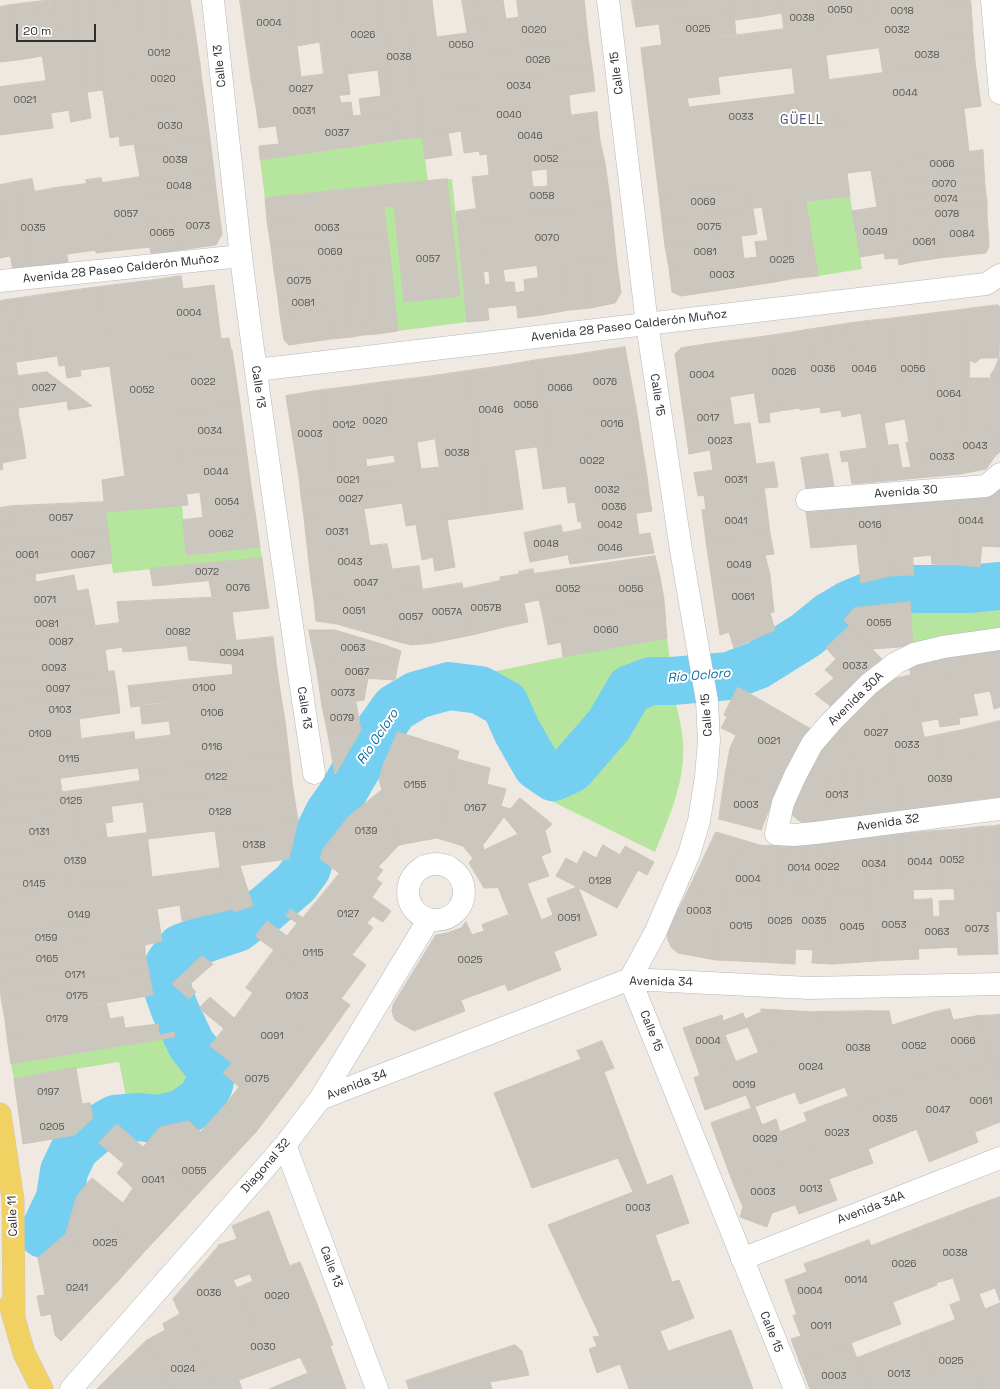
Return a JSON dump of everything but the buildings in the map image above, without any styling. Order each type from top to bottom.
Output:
[{"type":"main road","name":"Calle 11","points":[[0,1114],[13,1200],[14,1319]]},
{"type":"main road","name":"Calle 11","points":[[0,1271],[24,1353],[42,1389]]},
{"type":"street","name":"Calle 13","points":[[213,0],[241,256],[314,773]]},
{"type":"street","name":"Calle 15","points":[[608,0],[647,324],[681,550],[707,701],[709,741],[706,776],[699,821],[689,854],[654,933],[630,979],[795,1389]]},
{"type":"street","points":[[992,0],[1000,94]]},
{"type":"street","name":"Avenida 28 Paseo Calderón Muñoz","points":[[0,281],[241,256]]},
{"type":"street","name":"Avenida 28 Paseo Calderón Muñoz","points":[[256,370],[986,284],[1000,275]]},
{"type":"street","name":"Avenida 30","points":[[807,500],[986,486],[1000,474]]},
{"type":"street","name":"Avenida 30A","points":[[776,834],[783,803],[812,744],[831,722],[869,684],[896,663],[914,654],[943,647],[1000,639]]},
{"type":"street","name":"Avenida 32","points":[[776,834],[794,835],[815,833],[1000,809]]},
{"type":"street","name":"Diagonal 32","points":[[71,1389],[285,1145],[320,1099],[429,919]]},
{"type":"street","name":"Avenida 34","points":[[320,1099],[630,979],[809,988],[1000,984]]},
{"type":"street","name":"Calle 13","points":[[285,1145],[377,1389]]},
{"type":"street","name":"Avenida 34A","points":[[742,1259],[1000,1158]]},
{"type":"green space","points":[[422,137],[428,181],[265,198],[260,160]]},
{"type":"green space","points":[[447,179],[452,179],[467,322],[398,331],[384,207],[394,206],[404,302],[460,296]]},
{"type":"green space","points":[[850,196],[862,269],[818,276],[806,202]]},
{"type":"green space","points":[[182,505],[186,555],[260,547],[262,558],[113,573],[105,512]]},
{"type":"green space","points":[[1000,600],[1000,630],[913,646],[910,602],[989,602]]},
{"type":"green space","points":[[667,638],[670,662],[631,669],[614,684],[597,718],[570,746],[554,751],[539,740],[521,702],[483,674],[563,657]]},
{"type":"green space","points":[[652,688],[672,689],[683,741],[682,771],[676,795],[669,818],[655,852],[533,792],[576,775],[604,753],[626,724],[636,699]]},
{"type":"green space","points":[[175,1037],[199,1079],[181,1101],[126,1096],[119,1062],[14,1079],[11,1064]]},
{"type":"waterway","name":"Río Ocloro","points":[[43,1234],[60,1198],[64,1171],[75,1148],[96,1130],[115,1119],[138,1117],[158,1119],[181,1114],[201,1100],[209,1085],[212,1071],[191,1044],[175,1010],[165,982],[169,964],[181,948],[237,928],[250,918],[266,909],[296,883],[307,868],[315,841],[329,813],[339,799],[380,729],[395,708],[417,695],[449,686],[480,690],[505,704],[517,731],[537,766],[553,777],[571,769],[609,725],[630,689],[651,681],[672,681],[729,676],[758,665],[806,635],[828,617],[850,604],[876,593],[915,589],[970,589],[1000,586]]},
{"type":"district","name":"GÜELL","points":[[802,120]]}]
